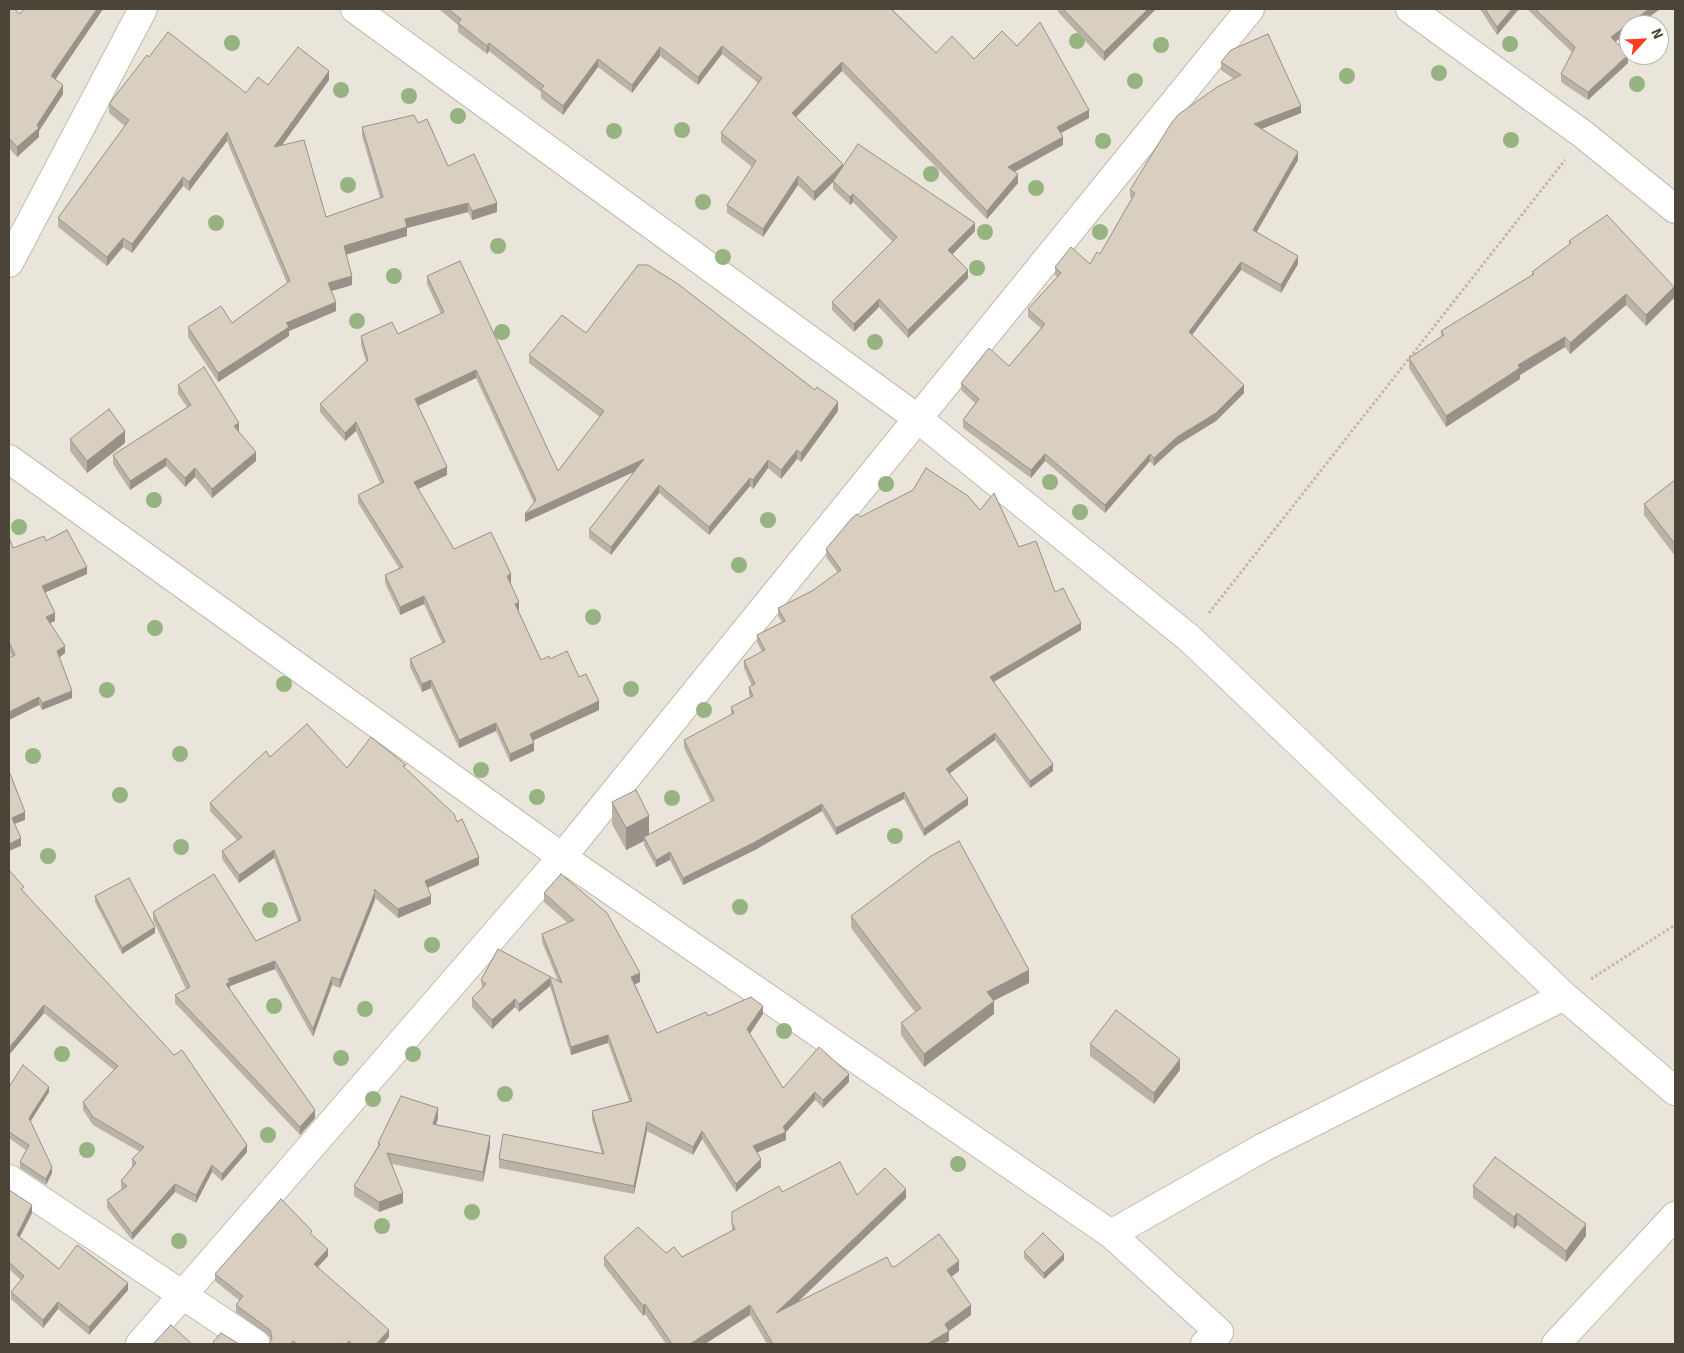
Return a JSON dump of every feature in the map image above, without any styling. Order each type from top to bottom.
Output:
[{"type":"street","points":[[9,263],[143,9]]},
{"type":"street","points":[[355,9],[917,418],[1189,638],[1564,996],[1675,1091]]},
{"type":"street","points":[[140,1344],[562,857],[1250,9]]},
{"type":"street","points":[[1410,9],[1584,136],[1675,210]]},
{"type":"street","points":[[9,459],[562,857],[1111,1234],[1220,1340]]},
{"type":"street","points":[[1111,1234],[1264,1147],[1564,996]]},
{"type":"street","points":[[9,1179],[256,1344]]},
{"type":"street","points":[[1556,1344],[1675,1216]]},
{"type":"path","points":[[1189,638],[1584,136]]},
{"type":"path","points":[[1564,996],[1675,925]]},
{"type":"shaded area","points":[[9,9],[1675,9],[1675,1344],[9,1344]]},
{"type":"building","points":[[10,9],[14,9],[20,14],[24,9],[97,9],[51,76],[63,85],[37,125],[39,128],[17,147],[9,138]]},
{"type":"building","points":[[448,9],[891,9],[936,53],[952,36],[974,59],[1002,31],[1017,46],[1040,22],[1089,110],[1057,127],[1063,137],[1008,167],[1018,174],[987,211],[842,62],[792,113],[843,164],[814,192],[798,176],[763,229],[727,205],[756,161],[721,133],[762,78],[722,46],[698,77],[660,47],[632,85],[598,59],[563,106],[541,89],[544,86],[489,43],[487,46],[458,23],[461,19]]},
{"type":"building","points":[[1063,9],[1148,9],[1104,52]]},
{"type":"building","points":[[1485,9],[1512,9],[1497,27]]},
{"type":"building","points":[[1535,9],[1649,9],[1641,15],[1619,15],[1619,31],[1611,37],[1619,45],[1619,63],[1588,92],[1561,74],[1575,47]]},
{"type":"building","points":[[168,32],[246,93],[258,77],[268,85],[298,47],[329,71],[274,147],[304,140],[326,217],[383,197],[362,127],[414,115],[418,123],[427,119],[448,166],[474,154],[497,203],[472,211],[468,203],[405,219],[407,227],[344,246],[352,276],[328,283],[336,302],[286,323],[289,327],[218,373],[188,327],[221,306],[232,323],[290,281],[227,132],[189,182],[183,177],[132,244],[123,238],[107,257],[58,218],[129,120],[109,104],[147,55],[149,57]]},
{"type":"building","points":[[1268,34],[1301,106],[1254,124],[1298,152],[1253,230],[1298,256],[1281,285],[1241,262],[1189,332],[1244,385],[1216,413],[1177,437],[1154,458],[1150,454],[1105,505],[1045,454],[1031,470],[963,420],[979,399],[961,383],[989,348],[1009,366],[1045,324],[1028,309],[1061,273],[1055,267],[1071,247],[1090,264],[1097,252],[1100,254],[1135,193],[1130,190],[1172,122],[1179,114],[1217,87],[1241,75],[1221,62],[1231,50]]},
{"type":"building","points":[[858,144],[975,223],[948,250],[968,270],[908,330],[879,299],[854,324],[832,302],[897,237],[853,194],[850,197],[833,181]]},
{"type":"building","points":[[1607,215],[1674,287],[1646,315],[1626,294],[1570,343],[1565,337],[1518,365],[1520,368],[1446,416],[1409,358],[1444,335],[1441,331],[1534,274],[1532,272],[1571,243],[1569,241]]},
{"type":"building","points":[[460,261],[558,471],[604,411],[529,355],[562,315],[586,333],[638,265],[648,265],[678,284],[815,390],[817,387],[838,402],[801,453],[797,450],[781,470],[768,460],[753,480],[750,478],[709,527],[659,485],[611,547],[589,530],[644,459],[525,514],[536,500],[476,370],[415,399],[447,467],[414,482],[454,549],[491,532],[511,574],[507,576],[519,602],[515,604],[541,660],[549,656],[550,659],[567,651],[579,677],[586,674],[599,701],[530,734],[534,743],[510,754],[496,723],[459,740],[431,680],[422,684],[410,659],[445,642],[424,596],[400,607],[385,575],[403,567],[358,495],[384,482],[356,422],[345,433],[320,404],[368,360],[361,336],[392,322],[398,334],[444,312],[427,276]]},
{"type":"building","points":[[204,367],[239,423],[234,426],[256,452],[212,489],[195,468],[185,478],[166,458],[130,481],[113,455],[191,405],[178,385]]},
{"type":"building","points":[[109,409],[125,431],[87,461],[70,439]]},
{"type":"building","points":[[926,468],[968,496],[980,510],[994,493],[1019,547],[1036,541],[1055,592],[1063,588],[1081,623],[990,677],[1053,764],[1030,781],[995,733],[946,769],[968,798],[924,829],[904,792],[836,828],[822,804],[755,842],[683,878],[670,852],[656,860],[644,837],[714,800],[684,740],[734,713],[731,707],[753,696],[749,687],[755,684],[744,661],[765,650],[757,635],[785,621],[778,608],[812,591],[841,570],[826,549],[852,518],[857,514],[860,517],[913,490]]},
{"type":"building","points":[[1675,480],[1675,544],[1644,504]]},
{"type":"building","points":[[67,530],[87,567],[42,586],[55,613],[46,617],[65,646],[57,651],[72,691],[42,703],[39,697],[9,712],[9,658],[15,655],[9,642],[9,537],[13,548],[44,536],[46,541]]},
{"type":"building","points":[[307,724],[347,768],[371,737],[406,765],[403,766],[454,814],[457,822],[462,819],[479,857],[425,881],[431,896],[398,909],[374,889],[375,892],[340,980],[332,977],[313,1029],[275,961],[228,979],[230,982],[226,984],[315,1110],[300,1127],[175,995],[190,987],[153,912],[214,874],[256,941],[301,920],[274,850],[239,875],[222,851],[242,837],[210,803],[266,751],[270,757]]},
{"type":"building","points":[[9,771],[25,812],[12,818],[21,838],[9,844]]},
{"type":"building","points":[[636,790],[649,816],[626,828],[612,802]]},
{"type":"building","points":[[959,841],[1029,970],[987,992],[994,1001],[924,1054],[901,1023],[921,1008],[851,916],[931,856]]},
{"type":"building","points":[[9,870],[24,887],[21,889],[174,1055],[182,1050],[247,1145],[222,1174],[212,1165],[196,1195],[175,1184],[132,1233],[107,1200],[127,1186],[121,1181],[136,1163],[132,1159],[144,1147],[93,1117],[83,1102],[118,1066],[44,1005],[9,1048]]},
{"type":"building","points":[[561,874],[607,913],[640,973],[631,977],[657,1033],[706,1012],[708,1016],[751,997],[763,1006],[747,1029],[783,1088],[819,1047],[849,1074],[823,1100],[815,1092],[783,1127],[786,1132],[753,1146],[761,1159],[736,1184],[702,1131],[693,1147],[647,1122],[634,1186],[499,1159],[503,1134],[604,1154],[592,1111],[632,1101],[608,1035],[571,1047],[550,978],[519,1004],[515,999],[492,1020],[472,998],[486,984],[481,980],[498,949],[562,983],[542,934],[574,920],[544,893]]},
{"type":"building","points":[[129,878],[155,927],[122,948],[95,896]]},
{"type":"building","points":[[1116,1010],[1180,1059],[1154,1093],[1090,1044]]},
{"type":"building","points":[[23,1065],[49,1087],[29,1118],[52,1167],[46,1179],[20,1162],[29,1145],[9,1132],[9,1087]]},
{"type":"building","points":[[401,1096],[438,1108],[433,1124],[490,1136],[483,1172],[387,1153],[403,1193],[379,1202],[354,1186],[380,1144],[378,1143]]},
{"type":"building","points":[[1495,1157],[1586,1224],[1566,1251],[1517,1213],[1514,1217],[1473,1186]]},
{"type":"building","points":[[840,1162],[857,1195],[885,1168],[906,1189],[776,1313],[887,1257],[892,1267],[896,1266],[939,1234],[959,1261],[947,1270],[971,1305],[945,1324],[949,1331],[927,1344],[773,1344],[750,1305],[690,1344],[672,1344],[645,1304],[643,1306],[604,1257],[638,1227],[666,1253],[674,1247],[682,1257],[735,1229],[732,1223],[732,1212],[779,1186],[782,1192]]},
{"type":"building","points":[[9,1190],[32,1205],[17,1235],[59,1269],[77,1245],[128,1283],[89,1327],[58,1302],[43,1320],[11,1292],[24,1276],[9,1262]]},
{"type":"building","points":[[281,1199],[312,1231],[310,1233],[328,1249],[314,1264],[389,1330],[376,1344],[352,1344],[349,1341],[346,1344],[297,1344],[293,1341],[290,1344],[269,1344],[272,1338],[270,1330],[236,1305],[243,1296],[215,1274]]},
{"type":"building","points":[[1043,1233],[1064,1254],[1044,1273],[1024,1252]]},
{"type":"building","points":[[171,1325],[192,1344],[153,1344]]},
{"type":"building","points":[[221,1333],[239,1344],[215,1344],[213,1342]]}]
